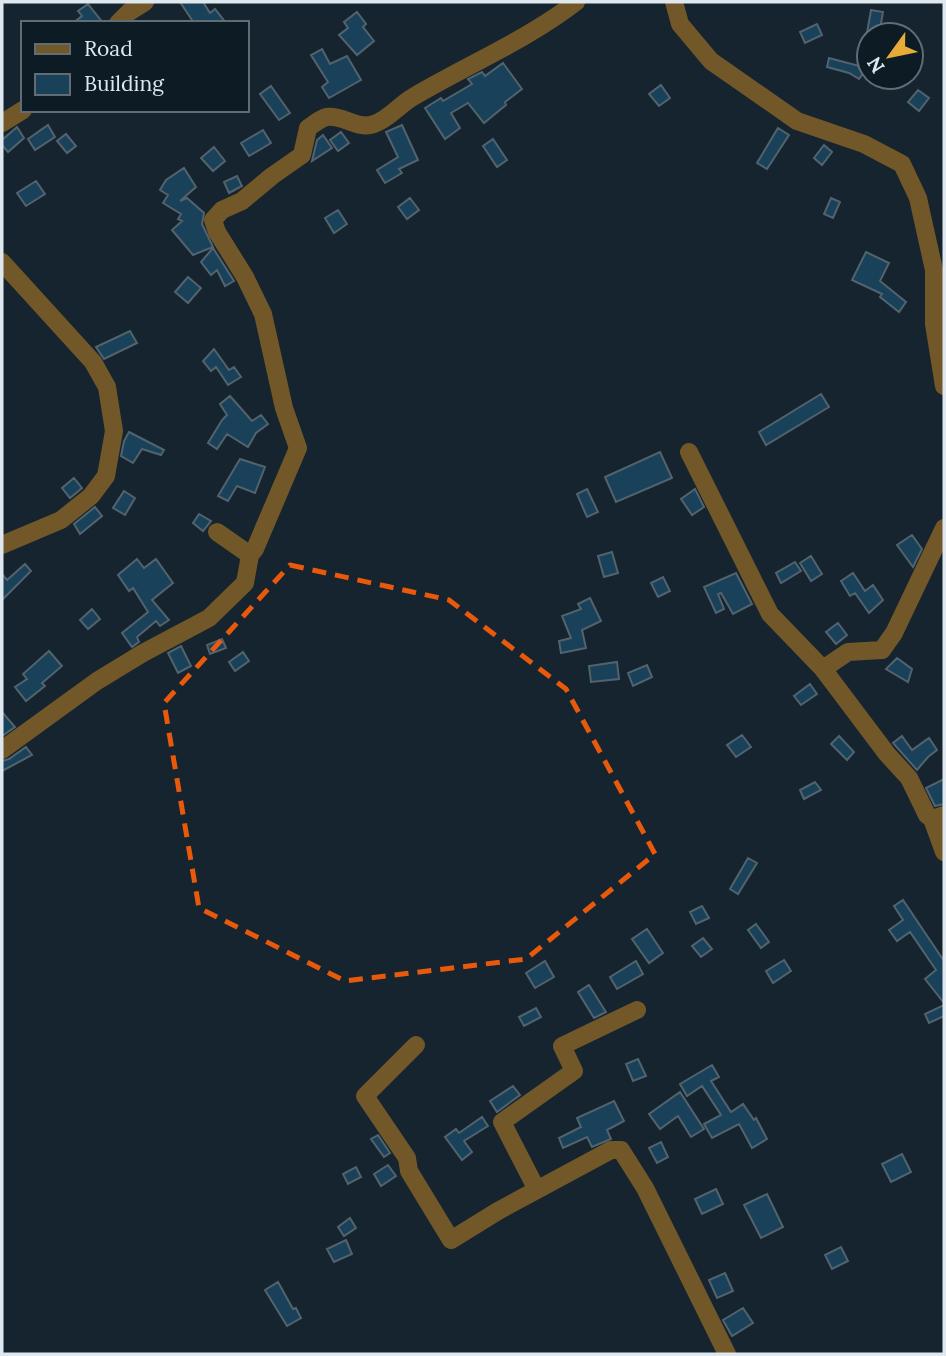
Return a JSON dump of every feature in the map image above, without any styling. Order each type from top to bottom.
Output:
[{"type":"street","points":[[120,21],[145,2]]},
{"type":"street","points":[[2,750],[97,681],[209,618],[245,583],[250,555],[255,549],[298,448],[284,408],[263,314],[245,277],[217,232],[214,220],[222,210],[242,201],[302,155],[308,128],[325,117],[345,119],[357,125],[372,125],[388,117],[410,99],[528,34],[576,2]]},
{"type":"street","points":[[674,2],[680,24],[711,61],[797,121],[864,144],[902,164],[918,198],[934,270],[933,324],[944,386]]},
{"type":"street","points":[[2,123],[21,111]]},
{"type":"street","points":[[2,262],[93,362],[107,387],[114,430],[106,476],[91,496],[61,520],[2,545]]},
{"type":"street","points":[[690,452],[771,614],[823,669],[887,754],[909,778],[927,815],[938,817],[944,852]]},
{"type":"street","points":[[823,669],[848,652],[882,650],[894,633],[944,528]]},
{"type":"street","points":[[217,532],[250,555]]},
{"type":"street","points":[[537,1190],[502,1122],[574,1070],[562,1046],[636,1010]]},
{"type":"street","points":[[416,1045],[365,1096],[407,1158],[409,1171],[451,1240],[611,1150],[621,1150],[645,1188],[727,1354]]},
{"type":"highlighted area","points":[[290,565],[449,600],[566,689],[655,854],[526,959],[345,981],[199,908],[164,703]]},
{"type":"building","points":[[180,2],[203,2],[210,13],[215,9],[224,21],[193,21]]},
{"type":"building","points":[[88,4],[101,21],[76,21],[82,16],[78,11]]},
{"type":"building","points":[[871,10],[883,12],[881,21],[869,21]]},
{"type":"building","points":[[357,12],[366,24],[363,27],[374,41],[357,55],[339,35],[348,28],[344,22]]},
{"type":"building","points":[[817,24],[822,35],[805,43],[800,32]]},
{"type":"building","points":[[322,49],[330,64],[347,56],[361,80],[329,98],[322,87],[328,82],[311,55]]},
{"type":"building","points":[[829,58],[855,65],[855,77],[849,73],[827,67]]},
{"type":"building","points":[[503,63],[522,89],[484,123],[468,103],[451,113],[460,128],[445,139],[425,108],[472,84],[468,79],[482,72],[485,76]]},
{"type":"building","points":[[661,85],[670,98],[659,106],[649,94]]},
{"type":"building","points":[[271,86],[290,113],[279,120],[260,94]]},
{"type":"building","points":[[917,91],[929,98],[919,111],[908,102]]},
{"type":"building","points":[[48,125],[55,137],[35,150],[28,139]]},
{"type":"building","points":[[402,125],[418,160],[399,169],[402,173],[385,183],[377,170],[398,157],[386,132]]},
{"type":"building","points":[[17,127],[24,138],[8,152],[2,145],[2,140]]},
{"type":"building","points":[[778,128],[789,135],[767,169],[757,163]]},
{"type":"building","points":[[263,130],[271,143],[249,156],[241,143]]},
{"type":"building","points":[[341,132],[349,143],[338,151],[330,140]]},
{"type":"building","points":[[66,134],[76,146],[67,153],[57,141]]},
{"type":"building","points":[[323,135],[332,148],[312,161],[317,140]]},
{"type":"building","points":[[493,139],[507,160],[497,167],[483,146]]},
{"type":"building","points":[[824,145],[832,152],[822,165],[814,158]]},
{"type":"building","points":[[214,147],[225,161],[213,171],[201,158]]},
{"type":"building","points":[[184,168],[196,187],[180,201],[187,198],[204,213],[202,224],[213,247],[193,255],[172,230],[182,221],[178,219],[181,214],[163,203],[168,195],[160,190],[166,180]]},
{"type":"building","points":[[237,176],[242,186],[229,193],[224,182]]},
{"type":"building","points":[[36,181],[45,194],[26,206],[17,193]]},
{"type":"building","points":[[410,198],[419,210],[407,219],[398,207]]},
{"type":"building","points":[[831,198],[840,202],[833,218],[824,214]]},
{"type":"building","points":[[338,210],[347,224],[334,233],[325,218]]},
{"type":"building","points":[[213,248],[234,281],[225,286],[217,270],[211,275],[201,262]]},
{"type":"building","points":[[866,252],[889,263],[880,281],[906,302],[899,312],[880,297],[882,294],[852,280]]},
{"type":"building","points":[[188,277],[201,288],[188,303],[175,292]]},
{"type":"building","points":[[130,331],[137,343],[104,359],[96,347]]},
{"type":"building","points":[[214,349],[229,370],[234,367],[241,377],[228,385],[216,367],[211,371],[203,361]]},
{"type":"building","points":[[821,394],[829,407],[766,445],[759,432]]},
{"type":"building","points":[[230,396],[252,421],[261,415],[268,424],[256,433],[248,447],[227,434],[217,449],[208,443],[227,415],[220,404]]},
{"type":"building","points":[[129,432],[164,450],[161,455],[142,449],[133,463],[121,456]]},
{"type":"building","points":[[660,452],[672,478],[616,502],[605,477]]},
{"type":"building","points":[[240,459],[265,467],[255,493],[237,486],[228,501],[218,496]]},
{"type":"building","points":[[74,478],[82,488],[70,498],[62,488]]},
{"type":"building","points":[[587,489],[598,512],[587,517],[577,494]]},
{"type":"building","points":[[695,489],[704,507],[692,515],[681,499]]},
{"type":"building","points":[[124,491],[135,498],[125,515],[113,508]]},
{"type":"building","points":[[95,507],[102,516],[80,534],[74,524]]},
{"type":"building","points":[[199,514],[211,521],[203,531],[193,523]]},
{"type":"building","points":[[912,535],[922,549],[913,567],[897,545]]},
{"type":"building","points":[[612,552],[618,573],[604,577],[598,556]]},
{"type":"building","points":[[811,556],[822,574],[811,581],[800,563]]},
{"type":"building","points":[[137,559],[144,568],[156,559],[173,583],[152,600],[169,620],[160,626],[156,621],[137,637],[139,642],[132,647],[122,633],[148,612],[133,588],[129,591],[118,575]]},
{"type":"building","points":[[795,562],[801,571],[781,583],[776,573]]},
{"type":"building","points":[[25,564],[31,571],[2,600],[2,574],[7,580]]},
{"type":"building","points":[[736,573],[752,604],[733,614],[721,593],[718,594],[724,609],[716,613],[704,587]]},
{"type":"building","points":[[853,573],[865,591],[873,585],[883,600],[869,613],[855,593],[850,596],[841,581]]},
{"type":"building","points":[[663,577],[670,591],[658,597],[651,583]]},
{"type":"building","points":[[590,598],[601,621],[582,630],[586,648],[561,653],[559,641],[571,638],[562,616],[581,609],[578,604]]},
{"type":"building","points":[[92,609],[100,619],[88,629],[80,620]]},
{"type":"building","points":[[838,623],[847,635],[836,644],[826,632]]},
{"type":"building","points":[[222,639],[226,648],[210,654],[207,645]]},
{"type":"building","points":[[181,646],[191,666],[178,673],[168,653]]},
{"type":"building","points":[[49,651],[62,666],[42,683],[45,686],[26,701],[15,687],[27,679],[23,674]]},
{"type":"building","points":[[243,652],[249,661],[235,671],[229,662]]},
{"type":"building","points":[[897,658],[912,669],[908,682],[886,669]]},
{"type":"building","points":[[617,662],[619,679],[591,682],[589,666]]},
{"type":"building","points":[[647,665],[652,677],[633,686],[628,673]]},
{"type":"building","points":[[810,684],[817,694],[801,705],[794,696]]},
{"type":"building","points":[[2,712],[15,727],[2,736]]},
{"type":"building","points":[[742,735],[751,747],[736,757],[727,745]]},
{"type":"building","points":[[839,736],[854,752],[847,760],[831,744]]},
{"type":"building","points":[[902,736],[912,750],[929,738],[937,750],[917,770],[893,743]]},
{"type":"building","points":[[26,747],[32,755],[2,771],[2,761]]},
{"type":"building","points":[[944,779],[944,804],[935,806],[926,788]]},
{"type":"building","points":[[815,782],[821,790],[804,799],[800,790]]},
{"type":"building","points":[[748,858],[757,863],[738,894],[730,889]]},
{"type":"building","points":[[903,900],[944,961],[944,1003],[925,979],[936,970],[910,932],[897,941],[889,930],[903,920],[894,906]]},
{"type":"building","points":[[702,906],[709,918],[696,924],[690,912]]},
{"type":"building","points":[[756,924],[769,942],[761,948],[748,930]]},
{"type":"building","points":[[647,929],[663,953],[649,963],[632,939]]},
{"type":"building","points":[[703,938],[712,949],[701,957],[692,946]]},
{"type":"building","points":[[784,960],[791,971],[773,983],[766,971]]},
{"type":"building","points":[[545,961],[554,977],[535,988],[526,973]]},
{"type":"building","points":[[636,961],[643,974],[617,989],[610,977]]},
{"type":"building","points":[[589,985],[606,1012],[594,1018],[578,992]]},
{"type":"building","points":[[944,1005],[944,1016],[929,1023],[925,1014]]},
{"type":"building","points":[[536,1008],[541,1017],[524,1026],[519,1017]]},
{"type":"building","points":[[638,1059],[646,1076],[633,1081],[626,1064]]},
{"type":"building","points":[[712,1065],[719,1077],[711,1081],[731,1112],[743,1104],[754,1120],[756,1118],[767,1139],[752,1148],[739,1124],[712,1138],[704,1124],[721,1115],[702,1086],[687,1096],[680,1084]]},
{"type":"building","points":[[513,1086],[520,1095],[497,1112],[490,1101]]},
{"type":"building","points":[[680,1092],[704,1129],[691,1137],[678,1116],[660,1129],[649,1114]]},
{"type":"building","points":[[614,1101],[624,1121],[607,1130],[611,1139],[592,1147],[587,1137],[563,1148],[559,1138],[581,1127],[577,1118]]},
{"type":"building","points":[[482,1117],[488,1126],[464,1141],[472,1152],[462,1160],[445,1137],[456,1129],[459,1133]]},
{"type":"building","points":[[378,1135],[390,1153],[384,1157],[371,1139]]},
{"type":"building","points":[[661,1142],[668,1157],[657,1163],[649,1148]]},
{"type":"building","points":[[902,1154],[911,1172],[891,1182],[882,1164]]},
{"type":"building","points":[[388,1165],[396,1176],[381,1186],[374,1174]]},
{"type":"building","points":[[356,1167],[361,1177],[348,1184],[343,1174]]},
{"type":"building","points":[[716,1189],[723,1204],[702,1214],[695,1199]]},
{"type":"building","points":[[767,1194],[783,1227],[761,1238],[744,1205]]},
{"type":"building","points":[[350,1218],[356,1228],[344,1236],[338,1227]]},
{"type":"building","points":[[346,1240],[352,1254],[334,1262],[327,1249]]},
{"type":"building","points":[[841,1247],[848,1261],[832,1269],[825,1255]]},
{"type":"building","points":[[725,1273],[733,1291],[717,1298],[709,1280]]},
{"type":"building","points":[[278,1282],[301,1318],[287,1326],[265,1290]]},
{"type":"building","points":[[743,1308],[753,1323],[732,1336],[723,1320]]}]
